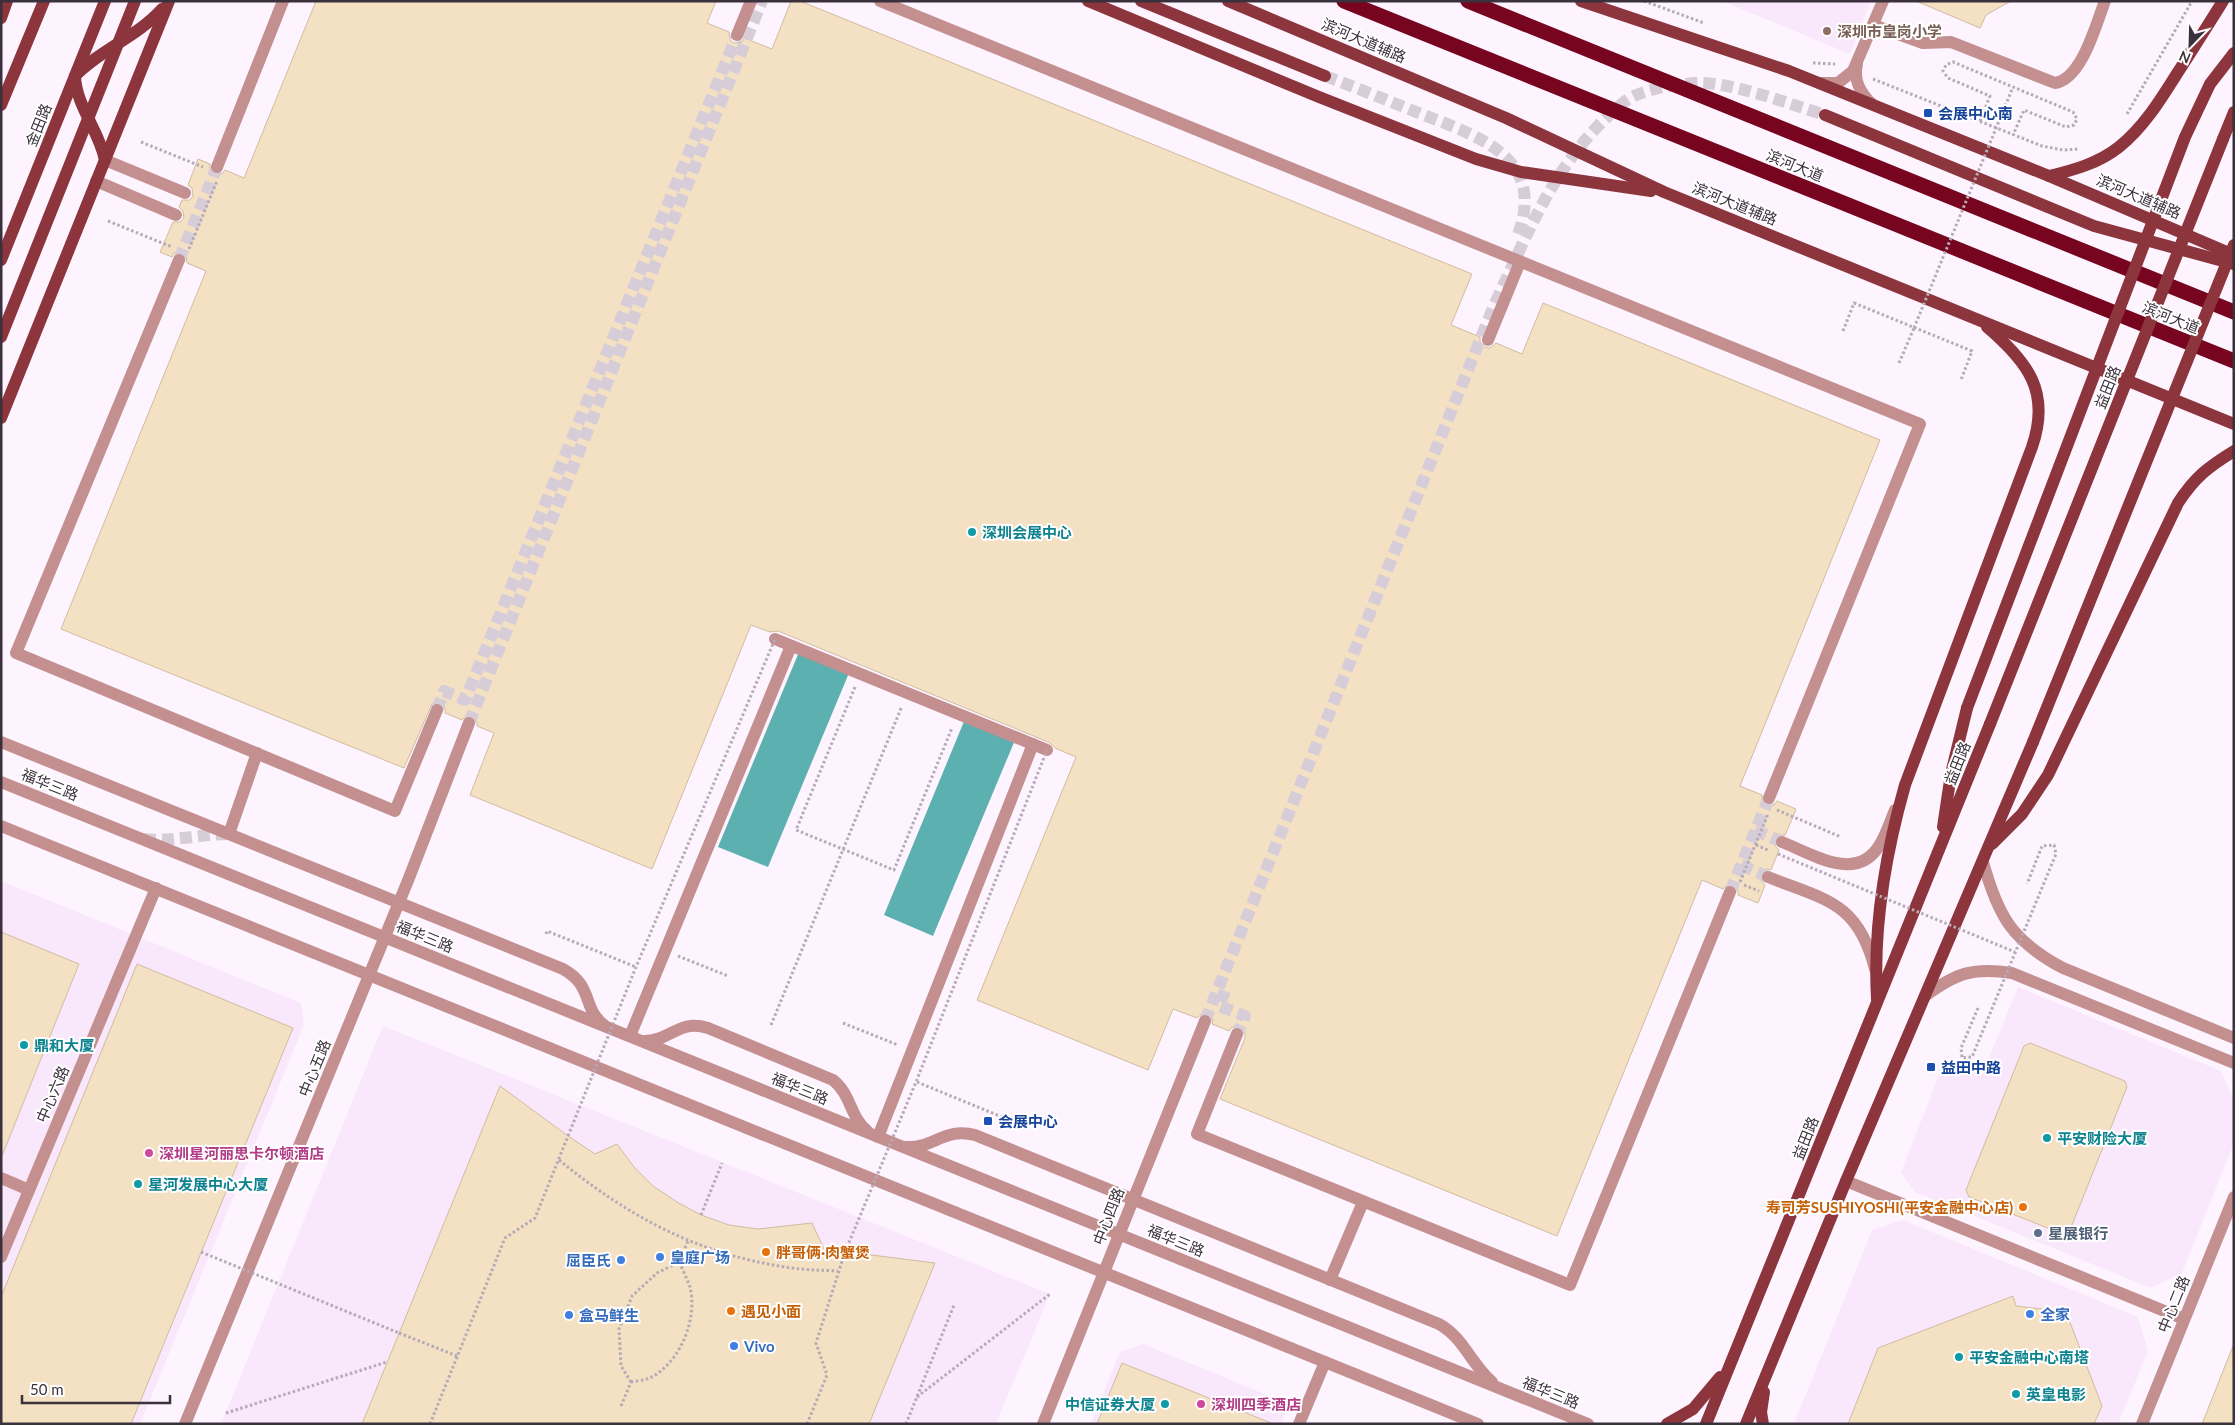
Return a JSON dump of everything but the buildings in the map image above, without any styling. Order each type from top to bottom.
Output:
[{"type":"highway","name":"滨河大道","points":[[1344,1],[2234,361]]},
{"type":"highway","name":"滨河大道","points":[[1468,1],[2234,312]]},
{"type":"main road","points":[[1,18],[7,1]]},
{"type":"main road","points":[[1,105],[44,1]]},
{"type":"main road","name":"金田路","points":[[1,260],[105,1]]},
{"type":"main road","points":[[1,337],[135,1]]},
{"type":"main road","points":[[1088,1],[1318,97],[1476,159],[1521,172],[1664,192]]},
{"type":"main road","points":[[1141,1],[1325,76]]},
{"type":"main road","name":"滨河大道辅路","points":[[1228,1],[1497,114],[1664,192],[2234,424]]},
{"type":"main road","name":"滨河大道辅路","points":[[1581,1],[1790,71],[2049,176],[2234,254]]},
{"type":"main road","points":[[2049,176],[2075,170],[2097,161],[2119,147],[2139,128],[2158,104],[2223,1]]},
{"type":"main road","points":[[105,160],[102,145],[77,94],[75,76],[93,59],[141,30],[168,2]]},
{"type":"main road","points":[[1,418],[168,2]]},
{"type":"main road","points":[[1941,845],[1951,774],[1968,708],[2185,136],[2210,84],[2234,53]]},
{"type":"main road","name":"益田路","points":[[1706,1424],[1990,724],[2234,112]]},
{"type":"main road","points":[[1825,115],[2094,226],[2234,264]]},
{"type":"main road","points":[[1746,1424],[1846,1181],[2033,742],[2234,246]]},
{"type":"main road","points":[[1877,1004],[1876,952],[1889,856],[1905,785],[2032,447],[2038,425],[2038,398],[2032,377],[2018,356],[1980,320]]},
{"type":"main road","points":[[1988,848],[2022,814],[2048,775],[2178,503],[2193,481],[2234,451]]},
{"type":"main road","points":[[1667,1424],[1693,1410],[1713,1387],[1733,1356]]},
{"type":"main road","points":[[1763,1424],[1761,1412],[1766,1373]]},
{"type":"street","points":[[214,169],[283,1]]},
{"type":"street","points":[[737,35],[751,1]]},
{"type":"street","points":[[880,1],[1920,424],[1769,798]]},
{"type":"street","points":[[1819,83],[1838,82],[1856,68],[1883,1]]},
{"type":"street","points":[[1873,25],[1923,43],[1952,42],[2055,83],[2067,79],[2078,66],[2105,1]]},
{"type":"street","points":[[1856,68],[1860,89],[1872,104]]},
{"type":"street","points":[[105,160],[185,193]]},
{"type":"street","points":[[96,181],[176,215]]},
{"type":"street","points":[[182,255],[16,653],[395,811],[437,710]]},
{"type":"street","points":[[1488,340],[1520,262]]},
{"type":"street","points":[[775,640],[1047,750]]},
{"type":"street","points":[[630,1036],[791,646]]},
{"type":"street","name":"中心五路","points":[[185,1424],[399,903],[469,723]]},
{"type":"street","points":[[1,742],[574,975],[582,983],[596,1016],[606,1027]]},
{"type":"street","points":[[642,1041],[655,1040],[689,1025],[708,1028],[833,1080],[845,1092],[857,1121],[874,1135],[1033,744]]},
{"type":"street","points":[[229,834],[257,753]]},
{"type":"street","name":"福华三路","points":[[1,782],[1588,1424]]},
{"type":"street","points":[[1780,848],[1849,866],[1864,862],[1876,852],[1881,844],[1905,785]]},
{"type":"street","points":[[1,826],[1478,1424]]},
{"type":"street","points":[[1983,862],[1989,884],[2004,919],[2016,935],[2036,952],[2064,968],[2234,1038]]},
{"type":"street","points":[[1768,877],[1830,902],[1847,914],[1865,938],[1875,971]]},
{"type":"street","name":"中心六路","points":[[1,1257],[156,888]]},
{"type":"street","points":[[1237,1034],[1197,1134],[1570,1285],[1730,892]]},
{"type":"street","points":[[1925,996],[1945,981],[1973,970],[1990,969],[2012,973],[2234,1063]]},
{"type":"street","name":"中心四路","points":[[1043,1424],[1205,1021]]},
{"type":"street","points":[[904,1147],[919,1147],[946,1134],[966,1132],[1132,1199],[1447,1328],[1459,1339],[1485,1377],[1502,1389]]},
{"type":"street","points":[[1,1178],[29,1190]]},
{"type":"street","points":[[1846,1181],[2184,1318]]},
{"type":"street","name":"中心二路","points":[[2142,1424],[2234,1197]]},
{"type":"street","points":[[1330,1280],[1363,1202]]},
{"type":"street","points":[[1299,1424],[1325,1362]]},
{"type":"path","points":[[1644,1],[1708,25]]},
{"type":"path","points":[[2123,119],[2192,1]]},
{"type":"path","points":[[1810,62],[1856,68],[1980,121],[2052,149],[2082,149]]},
{"type":"path","points":[[1980,121],[1990,96],[1948,78],[1943,71],[1946,64],[1953,62],[2073,112],[2076,119],[2074,124],[2066,127],[2024,110],[2013,134]]},
{"type":"path","points":[[1899,363],[2013,87]]},
{"type":"path","points":[[108,221],[164,244],[182,255],[214,169],[196,164],[141,142]]},
{"type":"path","points":[[1842,331],[1854,303],[1972,351],[1960,380]]},
{"type":"path","points":[[430,1424],[505,1238],[535,1218],[636,968],[775,640]]},
{"type":"path","points":[[853,690],[796,830],[894,870],[951,730]]},
{"type":"path","points":[[771,1025],[901,710]]},
{"type":"path","points":[[807,1424],[827,1375],[816,1343],[838,1271],[916,1082],[1047,750]]},
{"type":"path","points":[[1762,893],[1740,884],[1771,808],[1841,837]]},
{"type":"path","points":[[1978,1008],[1961,1048],[1962,1058],[1972,1058],[2056,854],[2054,845],[2042,846],[2027,884]]},
{"type":"path","points":[[1780,848],[2015,952]]},
{"type":"path","points":[[546,933],[636,968]]},
{"type":"path","points":[[680,956],[728,976]]},
{"type":"path","points":[[843,1023],[892,1042]]},
{"type":"path","points":[[916,1082],[1001,1118]]},
{"type":"path","points":[[559,1160],[596,1190],[640,1218],[688,1241],[728,1255],[786,1267],[838,1271]]},
{"type":"path","points":[[701,1215],[722,1163]]},
{"type":"path","points":[[631,1382],[650,1378],[666,1367],[680,1350],[691,1322],[690,1289],[680,1262],[688,1241]]},
{"type":"path","points":[[202,1252],[457,1356]]},
{"type":"path","points":[[631,1382],[620,1366],[619,1329],[632,1296],[657,1273],[680,1262]]},
{"type":"path","points":[[916,1397],[1050,1294]]},
{"type":"path","points":[[906,1424],[954,1305]]},
{"type":"path","points":[[226,1413],[387,1362]]},
{"type":"path","points":[[621,1406],[631,1382]]},
{"type":"shaded area","name":"深圳市皇岗小学","points":[[1722,1],[1871,1],[1850,54]]},
{"type":"shaded area","name":"星河发展中心大厦","points":[[1,881],[301,1003],[304,1025],[140,1424],[1,1424]]},
{"type":"shaded area","points":[[2018,987],[2221,1071],[2234,1099],[2234,1143],[2182,1273],[2151,1288],[1915,1192],[1901,1172],[1945,1060],[1982,1075]]},
{"type":"shaded area","points":[[383,1026],[1050,1294],[996,1424],[221,1424]]},
{"type":"shaded area","points":[[1903,1220],[2138,1317],[2148,1351],[2118,1424],[1794,1424],[1872,1230]]},
{"type":"shaded area","points":[[1143,1344],[1289,1404],[1281,1424],[1091,1424],[1120,1352]]},
{"type":"water","points":[[799,652],[849,673],[768,867],[718,847]]},
{"type":"water","points":[[965,719],[1015,740],[933,936],[884,915]]},
{"type":"tunnel","points":[[469,723],[762,1]]},
{"type":"tunnel","points":[[437,710],[444,691],[465,700],[737,35]]},
{"type":"tunnel","points":[[1325,76],[1465,132],[1503,154],[1516,169],[1523,188],[1524,210],[1517,237]]},
{"type":"tunnel","points":[[1495,303],[1540,208],[1553,185],[1583,142],[1602,122],[1630,98],[1665,87],[1697,83],[1711,84],[1761,94],[1825,115]]},
{"type":"tunnel","points":[[179,260],[217,167]]},
{"type":"tunnel","points":[[1205,1021],[1495,303]]},
{"type":"tunnel","points":[[1730,892],[1769,798]]},
{"type":"tunnel","points":[[1755,830],[1782,842]]},
{"type":"tunnel","points":[[144,839],[155,840],[229,834]]},
{"type":"tunnel","points":[[1741,865],[1768,877]]},
{"type":"tunnel","points":[[1225,991],[1219,1006],[1245,1016],[1237,1034]]},
{"type":"place","name":"深圳市皇岗小学","points":[[1827,31]]},
{"type":"place","name":"会展中心南","points":[[1928,113]]},
{"type":"place","name":"深圳会展中心","points":[[972,532]]},
{"type":"place","name":"鼎和大厦","points":[[24,1045]]},
{"type":"place","name":"益田中路","points":[[1931,1067]]},
{"type":"place","name":"会展中心","points":[[988,1121]]},
{"type":"place","name":"平安财险大厦","points":[[2047,1138]]},
{"type":"place","name":"深圳星河丽思卡尔顿酒店","points":[[149,1153]]},
{"type":"place","name":"星河发展中心大厦","points":[[138,1184]]},
{"type":"place","name":"寿司芳SUSHIYOSHI(平安金融中心店)","points":[[2023,1207]]},
{"type":"place","name":"星展银行","points":[[2038,1233]]},
{"type":"place","name":"胖哥俩·肉蟹煲","points":[[766,1252]]},
{"type":"place","name":"皇庭广场","points":[[660,1257]]},
{"type":"place","name":"屈臣氏","points":[[621,1260]]},
{"type":"place","name":"遇见小面","points":[[731,1311]]},
{"type":"place","name":"全家","points":[[2030,1314]]},
{"type":"place","name":"盒马鲜生","points":[[569,1315]]},
{"type":"place","name":"Vivo","points":[[734,1346]]},
{"type":"place","name":"平安金融中心南塔","points":[[1959,1357]]},
{"type":"place","name":"英皇电影","points":[[2016,1394]]},
{"type":"place","name":"中信证券大厦","points":[[1165,1404]]},
{"type":"place","name":"深圳四季酒店","points":[[1201,1404]]}]
